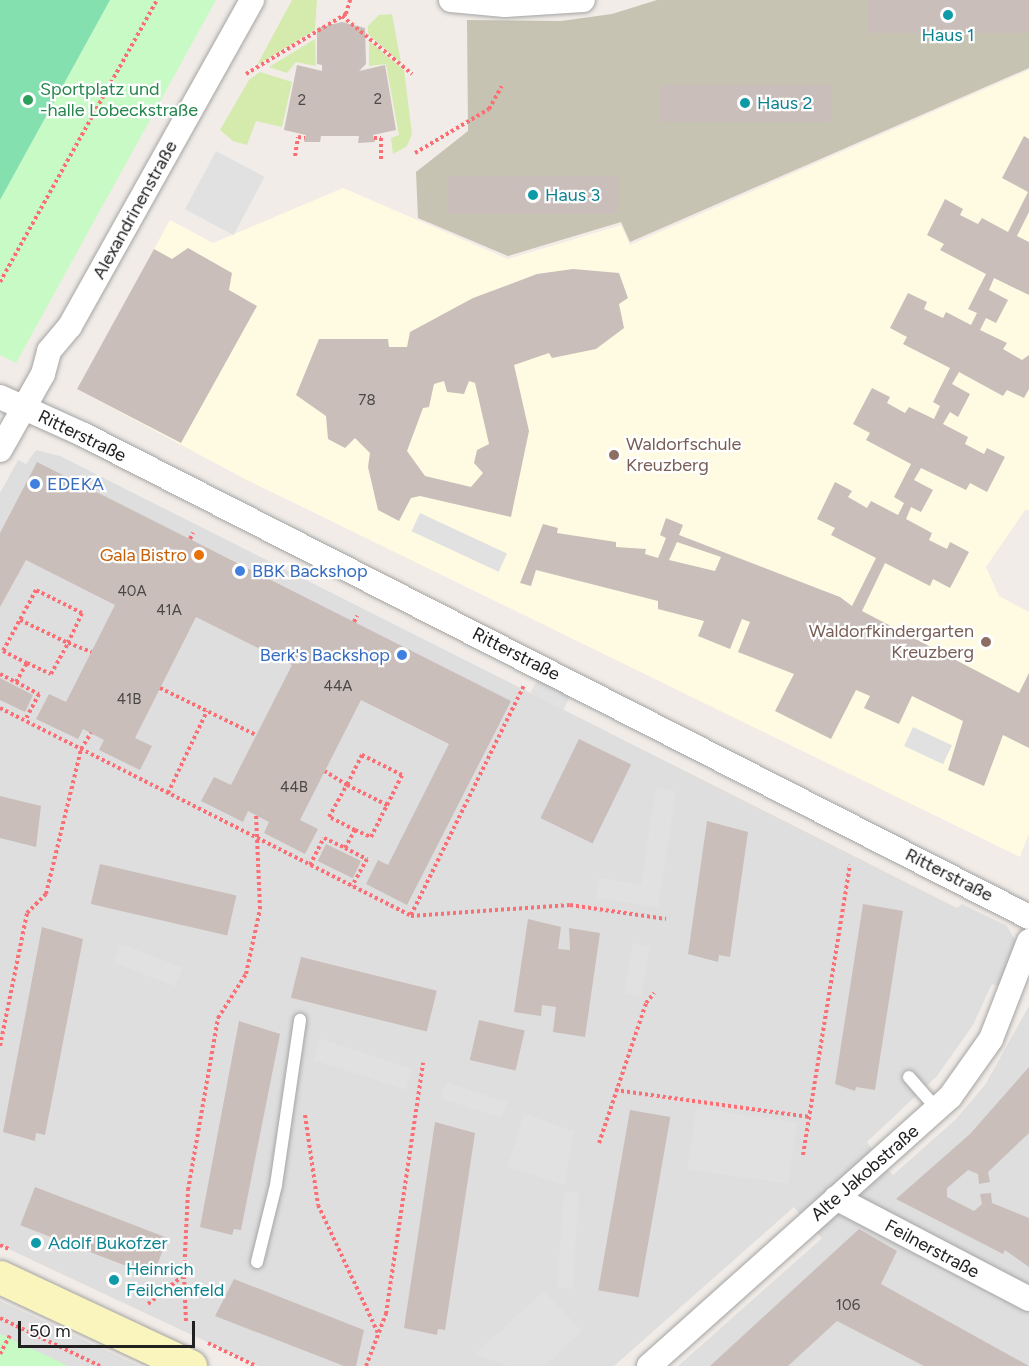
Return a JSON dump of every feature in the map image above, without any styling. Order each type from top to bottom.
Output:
[{"type":"main road","points":[[0,1276],[190,1366]]},
{"type":"street","name":"Alexandrinenstraße","points":[[2,454],[43,374],[49,351],[70,326],[252,0]]},
{"type":"street","points":[[451,0],[505,5],[584,0]]},
{"type":"street","name":"Ritterstraße","points":[[0,397],[535,663],[1029,917]]},
{"type":"street","name":"Alte Jakobstraße","points":[[649,1366],[938,1110],[991,1039],[1029,942]]},
{"type":"street","name":"Feilnerstraße","points":[[836,1198],[1029,1299]]},
{"type":"lane","points":[[257,1262],[276,1185],[300,1020]]},
{"type":"lane","points":[[909,1077],[938,1110]]},
{"type":"path","points":[[0,282],[157,0]]},
{"type":"path","points":[[246,74],[342,16],[350,0]]},
{"type":"path","points":[[342,16],[412,74]]},
{"type":"path","points":[[415,153],[489,109],[502,86]]},
{"type":"path","points":[[295,156],[298,137],[305,138]]},
{"type":"path","points":[[374,138],[381,138],[381,161]]},
{"type":"path","points":[[190,539],[193,533]]},
{"type":"path","points":[[36,590],[82,613],[68,643],[51,674],[3,651],[36,590]]},
{"type":"path","points":[[354,622],[357,616]]},
{"type":"path","points":[[20,620],[91,652]]},
{"type":"path","points":[[16,682],[27,663]]},
{"type":"path","points":[[411,916],[535,663]]},
{"type":"path","points":[[0,674],[39,694],[25,720]]},
{"type":"path","points":[[160,688],[256,735]]},
{"type":"path","points":[[0,708],[411,916],[570,905],[666,919]]},
{"type":"path","points":[[168,793],[207,711]]},
{"type":"path","points":[[0,1046],[27,913],[46,894],[81,749],[91,733]]},
{"type":"path","points":[[362,755],[402,775],[387,805],[371,837],[329,817],[362,755]]},
{"type":"path","points":[[325,771],[346,785],[387,805]]},
{"type":"path","points":[[186,1322],[184,1275],[188,1190],[218,1018],[246,974],[260,909],[259,839],[256,815]]},
{"type":"path","points":[[345,848],[355,830]]},
{"type":"path","points":[[310,865],[324,838],[367,859],[352,886]]},
{"type":"path","points":[[803,1155],[850,865]]},
{"type":"path","points":[[599,1143],[646,1003],[654,993]]},
{"type":"path","points":[[366,1366],[386,1314],[423,1063]]},
{"type":"path","points":[[615,1090],[810,1118]]},
{"type":"path","points":[[303,1106],[318,1205],[378,1334]]},
{"type":"path","points":[[148,1304],[184,1275]]},
{"type":"path","points":[[0,1318],[100,1366]]},
{"type":"path","points":[[0,1354],[10,1335]]},
{"type":"shaded area","points":[[657,0],[1029,0],[1029,68],[630,242],[621,222],[508,256],[418,218],[416,172],[468,131],[467,20],[561,21],[612,14]]},
{"type":"shaded area","name":"Waldorfschule Kreuzberg","points":[[1029,70],[1029,510],[1025,510],[986,567],[999,596],[1029,612],[1029,673],[1020,693],[1029,698],[1029,833],[1020,857],[245,479],[77,389],[170,220],[213,243],[343,188],[508,259],[621,225],[630,245]]},
{"type":"shaded area","points":[[216,151],[265,177],[234,235],[185,209]]},
{"type":"shaded area","points":[[36,450],[60,456],[957,908],[962,904],[1007,926],[1016,942],[999,986],[992,984],[973,1025],[937,1076],[867,1142],[873,1150],[800,1214],[794,1207],[614,1366],[258,1366],[0,1245],[0,493],[18,460],[26,464]]},
{"type":"shaded area","points":[[420,513],[507,554],[499,572],[412,531]]},
{"type":"shaded area","points":[[538,678],[571,695],[563,710],[530,693]]},
{"type":"shaded area","points":[[913,727],[952,745],[943,764],[904,746]]},
{"type":"shaded area","points":[[656,788],[676,791],[658,907],[596,898],[599,878],[641,884]]},
{"type":"shaded area","points":[[633,943],[650,946],[641,996],[624,993]]},
{"type":"shaded area","points":[[121,944],[183,968],[175,986],[114,963]]},
{"type":"shaded area","points":[[1029,1006],[1029,1366],[678,1366],[822,1238],[816,1232],[887,1169],[893,1175],[956,1119],[985,1085]]},
{"type":"shaded area","points":[[320,1039],[412,1069],[405,1090],[313,1060]]},
{"type":"shaded area","points":[[446,1082],[507,1102],[502,1118],[441,1098]]},
{"type":"shaded area","points":[[696,1108],[797,1122],[788,1184],[687,1169]]},
{"type":"shaded area","points":[[524,1113],[574,1132],[564,1185],[507,1167]]},
{"type":"shaded area","points":[[564,1192],[579,1193],[572,1289],[557,1288]]},
{"type":"shaded area","points":[[921,1251],[1007,1297],[1002,1304],[917,1259]]},
{"type":"shaded area","points":[[544,1291],[581,1331],[545,1366],[507,1366],[475,1354]]},
{"type":"shaded area","points":[[0,1301],[35,1317],[139,1366],[0,1366]]},
{"type":"green space","name":"Sportplatz und -halle Lobeckstraße","points":[[0,0],[110,0],[0,200]]},
{"type":"green space","points":[[110,0],[216,0],[16,363],[0,355],[0,200]]},
{"type":"green space","points":[[292,0],[317,0],[315,30],[257,65]]},
{"type":"green space","points":[[392,14],[401,63],[368,34],[368,26],[379,15]]},
{"type":"green space","points":[[315,39],[316,66],[296,62],[287,73],[269,67]]},
{"type":"green space","points":[[369,41],[404,70],[412,134],[407,146],[393,154],[391,138],[399,135],[386,64],[369,66]]},
{"type":"green space","points":[[260,72],[292,82],[282,127],[256,121],[247,145],[233,141],[220,130],[249,80]]},
{"type":"green space","points":[[0,1334],[37,1351],[68,1366],[0,1366]]},
{"type":"building","name":"Haus 1","points":[[867,0],[1029,0],[1029,33],[867,33]]},
{"type":"building","points":[[342,22],[365,28],[366,64],[359,71],[385,65],[396,130],[373,135],[375,142],[358,143],[359,136],[321,136],[320,142],[304,142],[306,135],[284,130],[297,65],[322,71],[322,65],[317,64],[317,28]]},
{"type":"building","name":"Haus 2","points":[[659,85],[831,85],[831,122],[659,122]]},
{"type":"building","points":[[1024,136],[1029,139],[1029,212],[1017,236],[1029,242],[1029,295],[994,278],[989,290],[1008,300],[996,323],[986,318],[980,330],[1007,343],[1003,349],[1022,360],[1029,355],[1029,389],[1024,398],[1007,390],[1003,396],[959,372],[952,384],[970,394],[958,417],[950,412],[943,424],[968,437],[965,444],[984,454],[987,448],[1005,457],[987,492],[970,483],[966,490],[921,468],[914,480],[933,490],[921,512],[911,507],[906,519],[932,533],[929,540],[947,549],[950,542],[969,552],[950,588],[933,579],[930,586],[885,563],[862,611],[1019,693],[1029,673],[1029,748],[1003,735],[984,786],[948,770],[963,721],[912,696],[899,724],[864,708],[870,696],[856,690],[831,739],[775,711],[794,674],[738,652],[750,622],[742,619],[730,649],[698,636],[704,621],[658,609],[658,601],[536,570],[531,586],[520,583],[543,524],[558,528],[557,533],[616,542],[616,547],[646,549],[645,554],[658,558],[666,538],[660,535],[666,518],[683,525],[679,535],[840,597],[852,606],[876,558],[831,535],[835,528],[817,519],[835,482],[852,491],[848,497],[867,508],[871,501],[898,515],[904,503],[894,497],[911,464],[866,440],[870,433],[853,424],[872,388],[890,397],[887,403],[905,413],[909,407],[934,419],[940,406],[933,402],[950,368],[903,344],[907,337],[890,328],[908,293],[927,302],[924,309],[943,318],[946,312],[971,325],[977,313],[968,309],[986,274],[940,250],[944,244],[927,235],[945,199],[963,209],[960,215],[978,224],[982,218],[1008,232],[1028,192],[1002,178]],"holes":[[[677,542],[721,557],[715,571],[669,560]]]},
{"type":"building","name":"Haus 3","points":[[448,176],[618,176],[618,214],[448,214]]},
{"type":"building","points":[[188,248],[232,273],[229,290],[257,306],[181,443],[77,389],[154,249],[172,259]]},
{"type":"building","points":[[573,269],[619,273],[628,298],[619,304],[624,328],[596,349],[552,358],[549,353],[514,365],[529,431],[511,517],[420,496],[411,498],[399,521],[378,510],[368,467],[370,453],[355,438],[345,448],[328,439],[326,416],[296,395],[319,339],[388,339],[389,347],[407,347],[410,332],[473,298],[537,274]],"holes":[[[444,381],[447,392],[464,394],[469,381],[475,383],[489,444],[477,450],[474,463],[483,473],[471,487],[425,476],[407,451],[423,408],[429,407],[434,384]]]},
{"type":"building","points":[[37,462],[511,701],[407,905],[366,884],[378,860],[388,865],[449,744],[361,700],[300,820],[318,829],[305,854],[264,833],[269,822],[248,811],[243,822],[201,801],[214,777],[231,785],[292,665],[196,617],[135,738],[152,746],[140,770],[99,750],[104,740],[83,729],[78,739],[36,719],[49,694],[66,702],[115,605],[26,560],[0,607],[0,533]]},
{"type":"building","points":[[0,678],[33,695],[25,712],[0,700]]},
{"type":"building","points":[[579,739],[631,764],[593,844],[540,818]]},
{"type":"building","points":[[0,796],[41,806],[36,847],[0,838]]},
{"type":"building","points":[[707,821],[748,832],[730,957],[719,955],[718,962],[688,954]]},
{"type":"building","points":[[326,844],[361,861],[353,878],[318,861]]},
{"type":"building","points":[[100,864],[236,895],[227,935],[91,904]]},
{"type":"building","points":[[863,904],[903,911],[875,1090],[856,1087],[855,1091],[835,1084]]},
{"type":"building","points":[[528,919],[561,927],[558,949],[570,950],[569,928],[600,933],[585,1037],[553,1032],[556,1007],[542,1005],[541,1016],[514,1012]]},
{"type":"building","points":[[42,927],[83,939],[45,1135],[36,1133],[35,1141],[3,1132]]},
{"type":"building","points":[[301,957],[437,991],[427,1032],[291,998]]},
{"type":"building","points":[[479,1020],[525,1031],[516,1071],[470,1060]]},
{"type":"building","points":[[239,1021],[280,1034],[241,1230],[234,1229],[232,1235],[200,1227]]},
{"type":"building","points":[[1029,1067],[1029,1133],[988,1172],[990,1182],[979,1184],[978,1174],[968,1170],[947,1188],[947,1197],[974,1211],[982,1204],[980,1194],[991,1193],[992,1203],[1029,1218],[1029,1267],[1005,1250],[1003,1254],[896,1199],[970,1134]]},
{"type":"building","points":[[630,1110],[670,1117],[639,1297],[598,1290]]},
{"type":"building","points":[[435,1122],[475,1133],[445,1330],[438,1329],[437,1335],[404,1328]]},
{"type":"building","points":[[35,1187],[168,1238],[153,1276],[20,1225]]},
{"type":"building","points":[[859,1229],[897,1251],[881,1284],[1029,1366],[924,1366],[837,1321],[788,1366],[710,1366]]},
{"type":"building","points":[[234,1279],[364,1330],[356,1366],[344,1366],[215,1316]]},
{"type":"place","name":"Haus 1","points":[[948,15]]},
{"type":"place","name":"Sportplatz und -halle Lobeckstraße","points":[[28,100]]},
{"type":"place","name":"Haus 2","points":[[745,103]]},
{"type":"place","name":"Haus 3","points":[[533,195]]},
{"type":"place","name":"Waldorfschule Kreuzberg","points":[[614,455]]},
{"type":"place","name":"EDEKA","points":[[35,484]]},
{"type":"place","name":"Gala Bistro","points":[[199,555]]},
{"type":"place","name":"BBK Backshop","points":[[240,571]]},
{"type":"place","name":"Waldorfkindergarten Kreuzberg","points":[[986,642]]},
{"type":"place","name":"Berk's Backshop","points":[[402,655]]},
{"type":"place","name":"Adolf Bukofzer","points":[[36,1243]]},
{"type":"place","name":"Heinrich Feilchenfeld","points":[[114,1280]]}]
